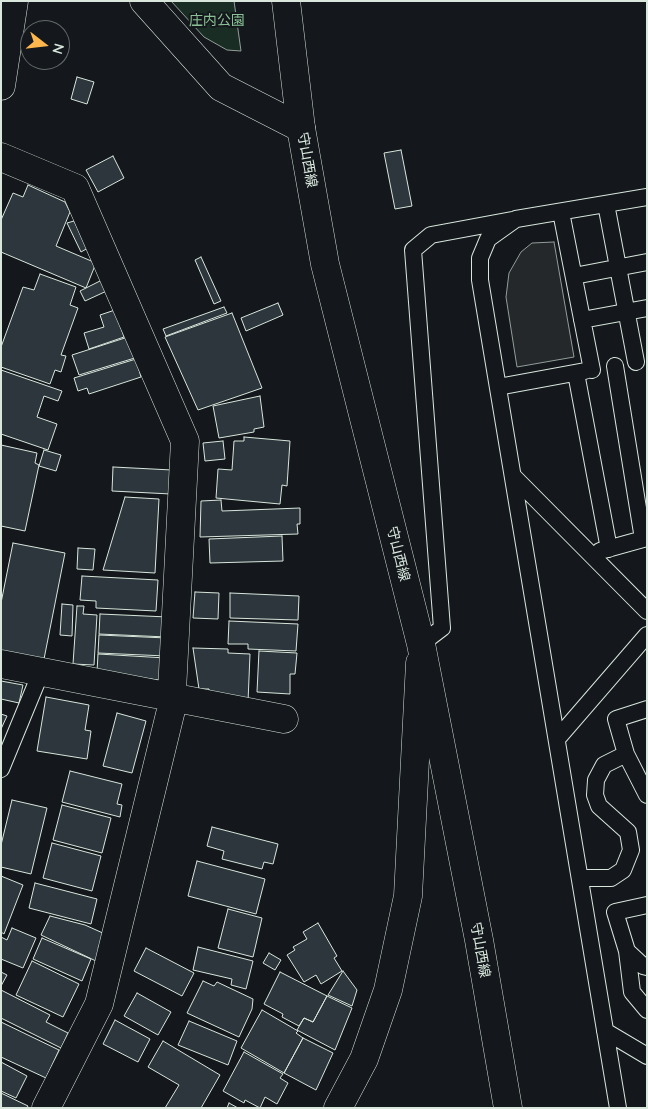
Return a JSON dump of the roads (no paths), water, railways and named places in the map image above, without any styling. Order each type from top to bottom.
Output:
[{"type":"street","points":[[1,86],[14,1]]},
{"type":"street","points":[[144,1],[221,88],[301,128]]},
{"type":"street","name":"守山西線","points":[[286,1],[301,128],[324,264],[421,644],[479,940],[508,1108]]},
{"type":"street","points":[[1,157],[75,188],[185,441],[171,710],[99,1004],[46,1108]]},
{"type":"street","points":[[338,1108],[364,1059],[388,990],[408,896],[421,644]]},
{"type":"street","points":[[1,664],[284,719]]},
{"type":"lane","points":[[421,644],[442,628],[413,250],[431,235],[647,197]]},
{"type":"lane","points":[[498,387],[641,361],[626,311],[606,204]]},
{"type":"lane","points":[[561,212],[582,320],[584,372],[609,549]]},
{"type":"lane","points":[[516,219],[488,239],[480,258],[480,280],[618,1108]]},
{"type":"lane","points":[[574,276],[647,262]]},
{"type":"lane","points":[[582,320],[647,308]]},
{"type":"lane","points":[[590,554],[645,538],[615,366]]},
{"type":"lane","points":[[512,476],[647,611]]},
{"type":"lane","points":[[557,739],[647,636]]},
{"type":"lane","points":[[1,769],[41,672]]},
{"type":"lane","points":[[647,709],[616,719],[626,754],[647,795]]},
{"type":"lane","points":[[580,878],[611,878],[623,870],[631,850],[628,832],[599,806],[595,795],[596,780],[604,765],[626,754]]},
{"type":"lane","points":[[647,905],[615,912],[627,951],[632,992],[647,1010]]},
{"type":"lane","points":[[627,951],[643,966],[647,967]]},
{"type":"lane","points":[[605,1031],[647,1056]]},
{"type":"park label","name":"庄内公園","points":[[217,21]]}]
